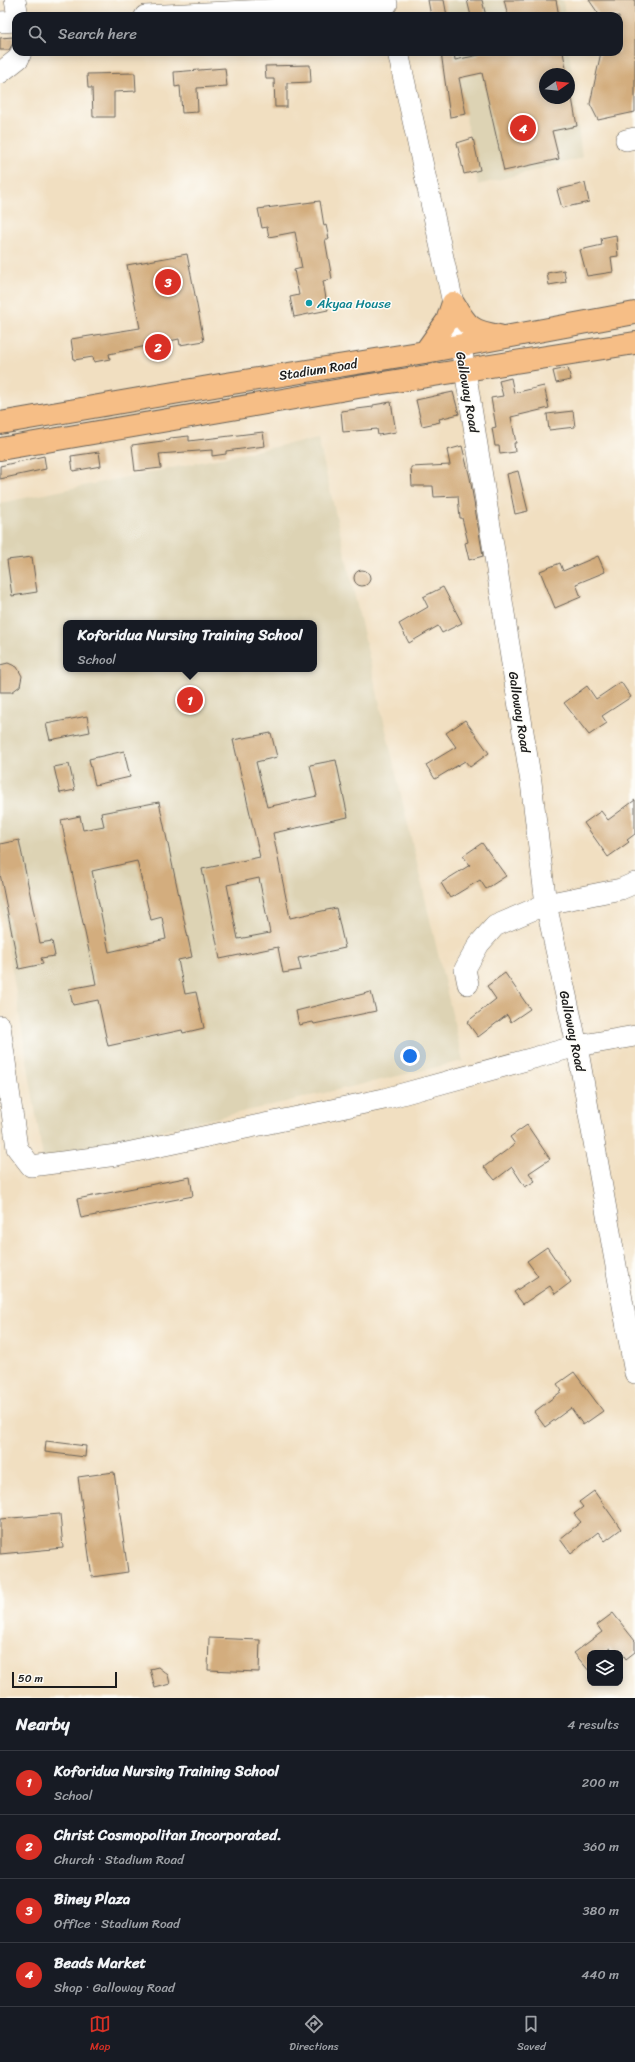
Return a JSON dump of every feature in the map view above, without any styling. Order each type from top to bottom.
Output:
[{"type":"main road","points":[[452,303],[463,319],[474,330],[505,338]]},
{"type":"main road","points":[[425,352],[446,321],[452,303]]},
{"type":"main road","name":"Stadium Road","points":[[0,423],[241,381],[460,346],[635,313]]},
{"type":"main road","name":"Stadium Road","points":[[0,449],[465,370],[635,343]]},
{"type":"street","points":[[15,0],[17,12]]},
{"type":"street","points":[[253,12],[388,7]]},
{"type":"street","points":[[0,22],[12,21]]},
{"type":"street","points":[[0,73],[20,56]]},
{"type":"street","name":"Galloway Road","points":[[399,56],[465,370],[531,782],[546,904],[577,1046],[635,1373]]},
{"type":"street","points":[[468,984],[465,969],[479,944],[495,926],[546,904],[621,889],[635,884]]},
{"type":"street","points":[[0,1026],[17,1148],[31,1166],[117,1155],[369,1102],[577,1046],[635,1036]]},
{"type":"shaded area","points":[[454,0],[563,0],[564,12],[446,12],[445,2]]},
{"type":"shaded area","points":[[455,56],[569,56],[571,68],[539,68],[539,104],[575,104],[575,101],[582,158],[478,185]]},
{"type":"shaded area","points":[[318,438],[463,1061],[43,1158],[0,896],[0,503]]},
{"type":"building","points":[[428,0],[444,0],[446,12],[430,12]]},
{"type":"building","points":[[467,0],[482,0],[485,12],[470,12]]},
{"type":"building","points":[[504,0],[556,0],[558,12],[507,12]]},
{"type":"building","points":[[589,0],[635,0],[635,112],[598,120],[590,104],[600,56],[623,56],[623,12],[597,12]]},
{"type":"building","points":[[12,37],[12,45],[9,50],[0,50],[0,38]]},
{"type":"building","points":[[442,56],[454,56],[455,60],[474,56],[564,56],[566,68],[539,68],[539,104],[573,104],[577,126],[552,131],[559,159],[504,171],[482,73],[459,78],[466,114],[450,117]]},
{"type":"building","points":[[310,65],[311,82],[287,83],[287,107],[275,107],[274,79],[266,79],[265,66]]},
{"type":"building","points":[[225,68],[227,86],[197,88],[198,112],[182,113],[180,86],[175,87],[174,72]]},
{"type":"building","points":[[135,73],[136,91],[114,92],[114,117],[93,117],[92,88],[88,88],[87,74]]},
{"type":"building","points":[[473,138],[480,170],[464,174],[457,143]]},
{"type":"building","points":[[585,183],[589,202],[562,208],[557,190]]},
{"type":"building","points":[[320,201],[324,226],[326,225],[329,239],[325,239],[332,279],[323,281],[328,310],[294,317],[290,297],[299,295],[294,270],[302,268],[295,232],[269,237],[267,227],[262,228],[258,209]]},
{"type":"building","points":[[616,235],[618,256],[611,257],[613,272],[587,276],[580,250],[602,245],[601,238]]},
{"type":"building","points":[[187,254],[204,341],[180,345],[179,339],[109,354],[110,359],[94,362],[93,357],[74,360],[71,339],[140,328],[127,265]]},
{"type":"building","points":[[564,270],[566,282],[549,285],[547,273]]},
{"type":"building","points":[[568,368],[571,380],[556,383],[553,371]]},
{"type":"building","points":[[511,378],[514,393],[544,386],[549,408],[511,417],[516,443],[514,443],[515,452],[500,454],[499,446],[495,446],[492,428],[496,427],[491,398],[503,396],[499,381]]},
{"type":"building","points":[[453,392],[459,414],[439,419],[440,422],[422,426],[416,400]]},
{"type":"building","points":[[391,402],[396,432],[378,435],[377,429],[343,432],[341,411],[373,407],[373,405]]},
{"type":"building","points":[[573,411],[575,427],[549,430],[547,414]]},
{"type":"building","points":[[263,432],[265,446],[226,451],[226,454],[212,456],[212,450],[159,454],[161,468],[135,471],[132,445],[189,436],[189,441]]},
{"type":"building","points":[[462,446],[470,478],[483,556],[469,560],[465,543],[468,542],[462,518],[460,518],[458,496],[434,497],[433,486],[412,486],[411,467],[450,465],[447,450]]},
{"type":"building","points":[[99,452],[101,466],[73,471],[71,456]]},
{"type":"building","points":[[44,456],[46,469],[0,479],[0,466]]},
{"type":"building","points":[[518,471],[528,511],[515,514],[507,474]]},
{"type":"building","points":[[598,556],[605,572],[576,584],[581,597],[555,608],[540,571],[560,563],[563,571]]},
{"type":"building","points":[[32,557],[37,592],[12,596],[7,560]]},
{"type":"building","points":[[359,570],[365,570],[370,575],[368,584],[365,586],[359,586],[354,581],[354,575]]},
{"type":"building","points":[[443,587],[462,623],[442,633],[438,626],[409,643],[399,624],[428,607],[423,597]]},
{"type":"building","points":[[8,663],[17,667],[22,676],[20,686],[12,692],[0,692],[0,665]]},
{"type":"building","points":[[621,682],[631,697],[602,716],[607,723],[589,735],[564,703],[587,686],[596,699]]},
{"type":"building","points":[[87,716],[90,732],[50,740],[46,724]]},
{"type":"building","points":[[465,720],[489,753],[470,767],[465,761],[435,779],[426,765],[456,747],[446,733]]},
{"type":"building","points":[[271,733],[277,757],[256,762],[267,807],[317,796],[310,765],[336,760],[348,817],[273,833],[290,918],[336,908],[345,948],[298,958],[301,970],[283,973],[278,947],[220,959],[202,869],[260,857],[233,740]],"holes":[[[259,878],[270,933],[238,939],[227,885]]]},
{"type":"building","points":[[124,751],[130,777],[95,785],[89,759]]},
{"type":"building","points":[[69,764],[75,790],[60,793],[54,767]]},
{"type":"building","points":[[635,800],[635,834],[627,840],[629,842],[608,857],[584,823],[601,811],[608,820]]},
{"type":"building","points":[[159,802],[192,957],[178,960],[185,994],[196,992],[204,1028],[183,1033],[182,1030],[108,1046],[98,1000],[73,1005],[69,989],[96,984],[61,820],[80,816],[83,830],[104,826],[101,813]],"holes":[[[137,861],[151,920],[162,917],[166,939],[109,952],[92,871]]]},
{"type":"building","points":[[19,840],[40,943],[52,941],[55,956],[41,958],[43,964],[19,969],[0,874],[0,844]]},
{"type":"building","points":[[482,843],[506,876],[486,889],[480,880],[450,898],[441,883],[470,865],[463,856]]},
{"type":"building","points":[[505,973],[530,1009],[511,1022],[507,1015],[478,1037],[467,1022],[496,999],[487,986]]},
{"type":"building","points":[[371,992],[376,1011],[314,1024],[313,1022],[299,1025],[296,1011]]},
{"type":"building","points":[[527,1125],[550,1159],[529,1173],[535,1181],[525,1187],[512,1167],[495,1180],[484,1167],[515,1144],[510,1137]]},
{"type":"building","points":[[190,1177],[193,1196],[81,1218],[77,1199]]},
{"type":"building","points":[[547,1247],[571,1282],[555,1294],[550,1286],[523,1304],[514,1292],[538,1276],[527,1261]]},
{"type":"building","points":[[574,1372],[603,1411],[583,1425],[571,1408],[545,1427],[534,1412],[562,1391],[557,1384]]},
{"type":"building","points":[[46,1441],[86,1446],[85,1457],[45,1452]]},
{"type":"building","points":[[114,1472],[128,1572],[92,1577],[78,1477]]},
{"type":"building","points":[[594,1491],[621,1529],[605,1541],[598,1532],[571,1554],[560,1539],[581,1522],[574,1514],[583,1507],[579,1502]]},
{"type":"building","points":[[60,1514],[63,1548],[0,1554],[0,1519]]},
{"type":"building","points":[[613,1613],[635,1641],[635,1652],[626,1659],[623,1654],[623,1650],[612,1650],[610,1648],[607,1650],[587,1650],[587,1668],[574,1653],[602,1632],[597,1625]]},
{"type":"building","points":[[209,1638],[260,1640],[259,1672],[208,1670]]},
{"type":"building","points":[[158,1667],[168,1675],[170,1684],[155,1688],[150,1669]]},
{"type":"place","name":"Beads Market","points":[[523,128]]},
{"type":"place","name":"Biney Plaza","points":[[168,282]]},
{"type":"place","name":"Akyaa House","points":[[309,303]]},
{"type":"place","name":"Christ Cosmopolitan Incorporated.","points":[[158,347]]},
{"type":"place","name":"Koforidua Nursing Training School","points":[[190,700]]}]
